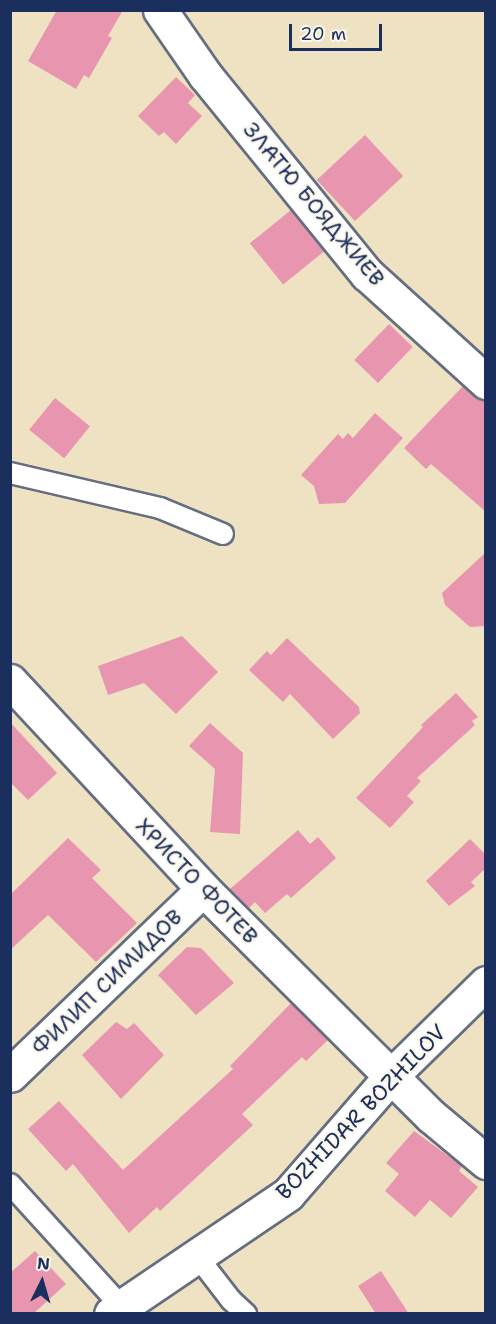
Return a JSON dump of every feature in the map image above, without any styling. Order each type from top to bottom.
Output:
[{"type":"street","name":"ЗЛАТЮ БОЯДЖИЕВ","points":[[160,10],[205,75],[367,274],[486,382]]},
{"type":"street","name":"ХРИСТО ФОТЕВ","points":[[10,681],[202,889],[391,1076],[486,1162]]},
{"type":"street","name":"ФИЛИП СИМИДОВ","points":[[10,1075],[202,889]]},
{"type":"street","name":"BOZHIDAR BOZHILOV","points":[[116,1310],[288,1194],[391,1076],[486,983]]},
{"type":"lane","points":[[10,473],[160,508],[223,534]]},
{"type":"lane","points":[[10,1185],[116,1310]]},
{"type":"lane","points":[[197,1256],[231,1300],[246,1314]]},
{"type":"building","points":[[57,10],[123,10],[108,36],[112,38],[89,78],[84,75],[76,89],[28,61]]},
{"type":"building","points":[[176,77],[195,95],[188,103],[202,116],[176,144],[164,132],[159,136],[138,116]]},
{"type":"building","points":[[365,135],[403,176],[355,221],[317,180]]},
{"type":"building","points":[[291,210],[324,251],[283,285],[250,243]]},
{"type":"building","points":[[389,324],[413,347],[378,383],[354,360]]},
{"type":"building","points":[[463,386],[486,400],[486,512],[431,464],[426,469],[404,448]]},
{"type":"building","points":[[55,398],[90,426],[64,458],[29,430]]},
{"type":"building","points":[[375,413],[403,438],[345,503],[319,504],[314,486],[301,475],[338,434],[343,439],[348,433],[353,438]]},
{"type":"building","points":[[486,552],[486,626],[470,627],[445,605],[442,593]]},
{"type":"building","points":[[182,636],[218,672],[176,714],[144,683],[108,695],[98,666]]},
{"type":"building","points":[[287,638],[359,707],[360,713],[333,739],[290,694],[283,702],[249,670],[267,651],[271,655]]},
{"type":"building","points":[[456,693],[478,717],[472,721],[475,725],[417,778],[421,781],[407,796],[414,802],[390,828],[356,798],[423,727],[421,725]]},
{"type":"building","points":[[10,722],[57,773],[28,800],[10,782]]},
{"type":"building","points":[[210,723],[243,753],[240,834],[210,832],[215,769],[189,746]]},
{"type":"building","points":[[298,830],[310,844],[318,837],[336,858],[291,898],[287,894],[265,913],[255,902],[249,908],[230,889]]},
{"type":"building","points":[[68,838],[101,870],[92,878],[137,923],[96,962],[48,915],[10,950],[10,895]]},
{"type":"building","points":[[470,839],[486,855],[486,868],[471,882],[475,886],[449,906],[426,881]]},
{"type":"building","points":[[187,947],[201,948],[234,983],[196,1015],[158,975]]},
{"type":"building","points":[[291,1003],[328,1040],[306,1061],[302,1057],[242,1114],[253,1125],[160,1211],[157,1207],[129,1233],[73,1164],[66,1171],[28,1129],[59,1101],[123,1170],[233,1069],[230,1066]]},
{"type":"building","points":[[116,1022],[127,1029],[134,1023],[164,1055],[121,1099],[82,1055]]},
{"type":"building","points":[[414,1131],[462,1166],[459,1171],[478,1187],[451,1218],[430,1200],[415,1217],[385,1191],[399,1174],[386,1163]]},
{"type":"building","points":[[35,1251],[66,1284],[33,1314],[10,1314],[10,1273]]},
{"type":"building","points":[[381,1271],[409,1314],[376,1314],[358,1286]]}]
